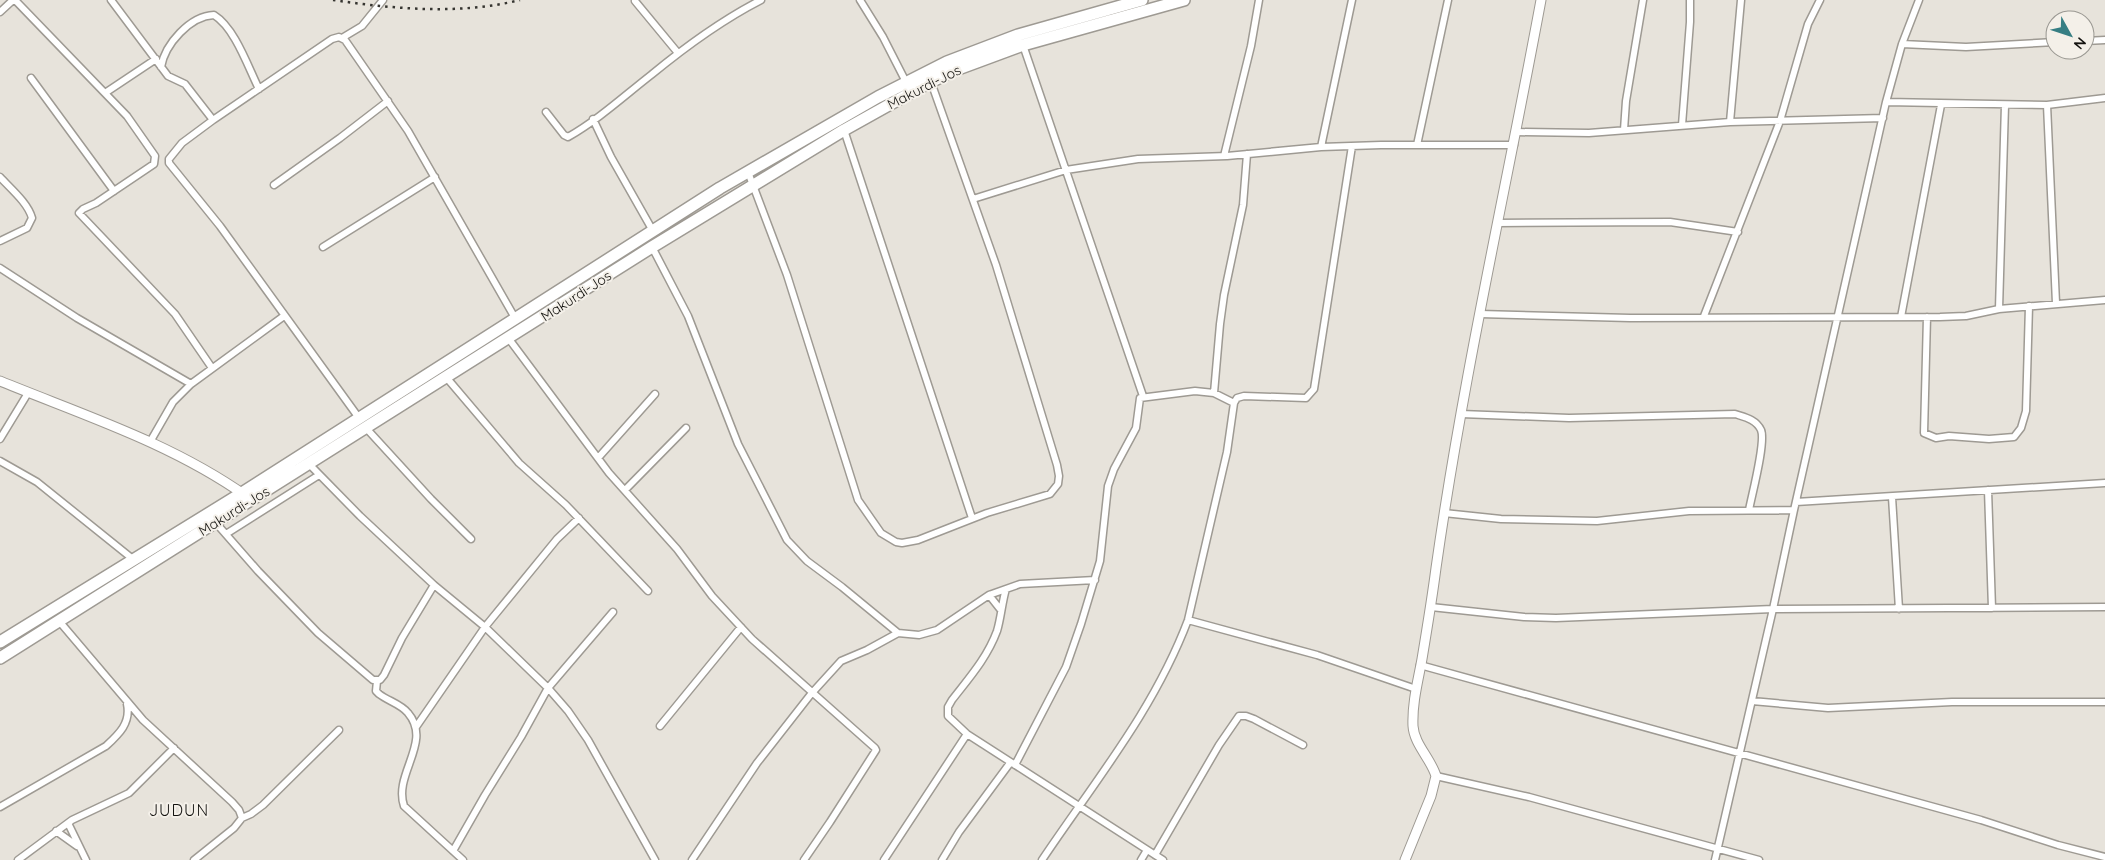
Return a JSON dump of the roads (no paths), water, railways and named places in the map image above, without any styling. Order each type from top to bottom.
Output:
[{"type":"highway","name":"Makurdi-Jos","points":[[0,642],[242,493],[515,318],[748,172],[906,82],[947,62],[1018,35],[1142,0]]},
{"type":"highway","name":"Makurdi-Jos","points":[[0,658],[652,248],[844,130],[958,68],[1023,45],[1184,0]]},
{"type":"street","points":[[0,12],[14,0],[127,116],[144,138],[156,161],[96,203],[79,212],[175,314],[212,368]]},
{"type":"street","points":[[111,0],[159,61],[168,76],[189,88],[212,120]]},
{"type":"street","points":[[359,418],[220,226],[169,163],[169,159],[182,143],[212,120],[332,39],[342,38],[362,26],[383,0]]},
{"type":"street","points":[[546,112],[566,136],[593,119],[678,53],[761,0]]},
{"type":"street","points":[[860,0],[883,37],[906,82]]},
{"type":"street","points":[[1224,156],[1251,46],[1259,0]]},
{"type":"street","points":[[1321,147],[1352,0]]},
{"type":"street","points":[[1417,145],[1448,0]]},
{"type":"street","points":[[1405,860],[1431,796],[1436,776],[1413,728],[1416,689],[1431,607],[1444,513],[1461,414],[1541,0]]},
{"type":"street","points":[[1624,130],[1626,101],[1643,0]]},
{"type":"street","points":[[1682,125],[1690,0]]},
{"type":"street","points":[[1730,122],[1741,0]]},
{"type":"street","points":[[1704,316],[1780,120],[1808,24],[1820,0]]},
{"type":"street","points":[[1715,860],[1773,610],[1886,102],[1902,44],[1918,0]]},
{"type":"street","points":[[635,1],[678,53]]},
{"type":"street","points":[[105,93],[159,61],[168,45],[201,18],[214,16],[222,20],[231,32],[259,89]]},
{"type":"street","points":[[342,38],[388,101],[435,177],[515,318]]},
{"type":"street","points":[[1902,44],[1966,47],[2045,43]]},
{"type":"street","points":[[1023,45],[1143,396]]},
{"type":"street","points":[[31,78],[114,191]]},
{"type":"street","points":[[748,172],[787,275],[858,500],[881,533],[896,542],[902,543],[918,540],[972,518],[1050,494],[1058,484],[1059,476],[999,274],[931,82]]},
{"type":"street","points":[[1886,102],[2005,106],[2047,105],[2105,98]]},
{"type":"street","points":[[274,185],[388,101]]},
{"type":"street","points":[[1901,317],[1941,105]]},
{"type":"street","points":[[2047,105],[2056,303]]},
{"type":"street","points":[[1999,309],[2005,106]]},
{"type":"street","points":[[1516,132],[1589,132],[1730,122],[1883,118]]},
{"type":"street","points":[[593,119],[611,157],[653,231]]},
{"type":"street","points":[[844,130],[972,518]]},
{"type":"street","points":[[973,199],[1066,170],[1138,159],[1224,156],[1321,147],[1514,145]]},
{"type":"street","points":[[1042,860],[1134,728],[1149,704],[1179,643],[1188,620],[1227,452],[1234,403],[1237,398],[1244,396],[1306,398],[1314,389],[1352,146]]},
{"type":"street","points":[[1214,393],[1221,314],[1243,205],[1247,154]]},
{"type":"street","points":[[0,177],[29,211],[32,218],[27,228],[0,241]]},
{"type":"street","points":[[323,247],[435,177]]},
{"type":"street","points":[[1497,223],[1670,222],[1738,232]]},
{"type":"street","points":[[652,248],[688,316],[738,444],[787,540],[807,561],[898,633],[919,635],[937,630],[989,595],[1006,588],[1030,583],[1095,580]]},
{"type":"street","points":[[0,268],[77,318],[191,384]]},
{"type":"street","points":[[1480,314],[1630,318],[1704,316],[1927,317],[1966,316],[1999,309],[2105,300]]},
{"type":"street","points":[[1927,317],[1924,433],[1936,438],[1948,436],[1989,439],[2014,437],[2021,428],[2026,411],[2029,306]]},
{"type":"street","points":[[150,442],[173,402],[191,384],[284,316]]},
{"type":"street","points":[[509,339],[598,458],[677,549],[712,596],[741,627],[811,694],[873,744],[876,750],[804,860]]},
{"type":"street","points":[[446,378],[519,463],[579,518],[648,591]]},
{"type":"street","points":[[0,381],[150,442],[242,493],[264,508]]},
{"type":"street","points":[[942,860],[959,832],[1012,764],[1066,667],[1100,561],[1108,486],[1114,469],[1136,428],[1140,398],[1143,396],[1195,391],[1214,393],[1234,403]]},
{"type":"street","points":[[0,439],[28,393]]},
{"type":"street","points":[[598,458],[655,394]]},
{"type":"street","points":[[1461,414],[1569,418],[1735,414],[1749,418],[1757,424],[1762,439],[1749,510]]},
{"type":"street","points":[[366,428],[431,499],[471,539]]},
{"type":"street","points":[[624,490],[686,428]]},
{"type":"street","points":[[0,461],[37,482],[134,560]]},
{"type":"street","points":[[308,464],[434,585],[485,627],[548,688],[568,711],[588,740],[654,860]]},
{"type":"street","points":[[226,534],[264,508],[319,476]]},
{"type":"street","points":[[1796,502],[2105,483]]},
{"type":"street","points":[[1988,490],[1992,608]]},
{"type":"street","points":[[1892,497],[1899,609]]},
{"type":"street","points":[[1444,513],[1501,519],[1596,521],[1689,511],[1794,510]]},
{"type":"street","points":[[416,727],[485,627],[557,539],[579,518]]},
{"type":"street","points":[[216,523],[258,571],[318,633],[371,679],[377,681]]},
{"type":"street","points":[[434,585],[402,638],[384,675],[377,681],[376,691],[408,712],[416,727],[418,737],[403,781],[402,799],[404,806],[463,860]]},
{"type":"street","points":[[1006,588],[997,630],[983,660],[948,707],[948,716],[951,721],[967,734],[1163,860]]},
{"type":"street","points":[[989,595],[1000,609]]},
{"type":"street","points":[[1431,607],[1524,617],[1556,618],[1773,610],[2105,607]]},
{"type":"street","points":[[453,851],[548,688],[613,612]]},
{"type":"street","points":[[1188,620],[1317,655],[1416,689]]},
{"type":"street","points":[[59,621],[127,702],[232,802],[239,810],[242,818]]},
{"type":"street","points":[[660,726],[741,627]]},
{"type":"street","points":[[692,860],[758,763],[811,694],[841,662],[898,633]]},
{"type":"street","points":[[1420,666],[1981,820],[2058,845],[2105,857]]},
{"type":"street","points":[[1752,701],[1828,708],[1952,702],[2105,702]]},
{"type":"street","points":[[0,807],[106,746],[127,722],[129,712],[127,702]]},
{"type":"street","points":[[1155,855],[1219,745],[1239,716],[1254,719],[1303,745]]},
{"type":"street","points":[[197,859],[234,828],[242,818],[263,805],[339,730]]},
{"type":"street","points":[[884,860],[967,734]]},
{"type":"street","points":[[18,860],[68,823],[129,793],[174,748]]},
{"type":"street","points":[[1436,776],[1529,798],[1759,860]]},
{"type":"street","points":[[68,823],[78,847],[86,860]]},
{"type":"street","points":[[56,831],[78,847]]},
{"type":"street","points":[[1141,860],[1147,850]]},
{"type":"railway","points":[[333,0],[427,9],[474,8],[520,0]]},
{"type":"district","name":"JUDUN","points":[[179,810]]}]
